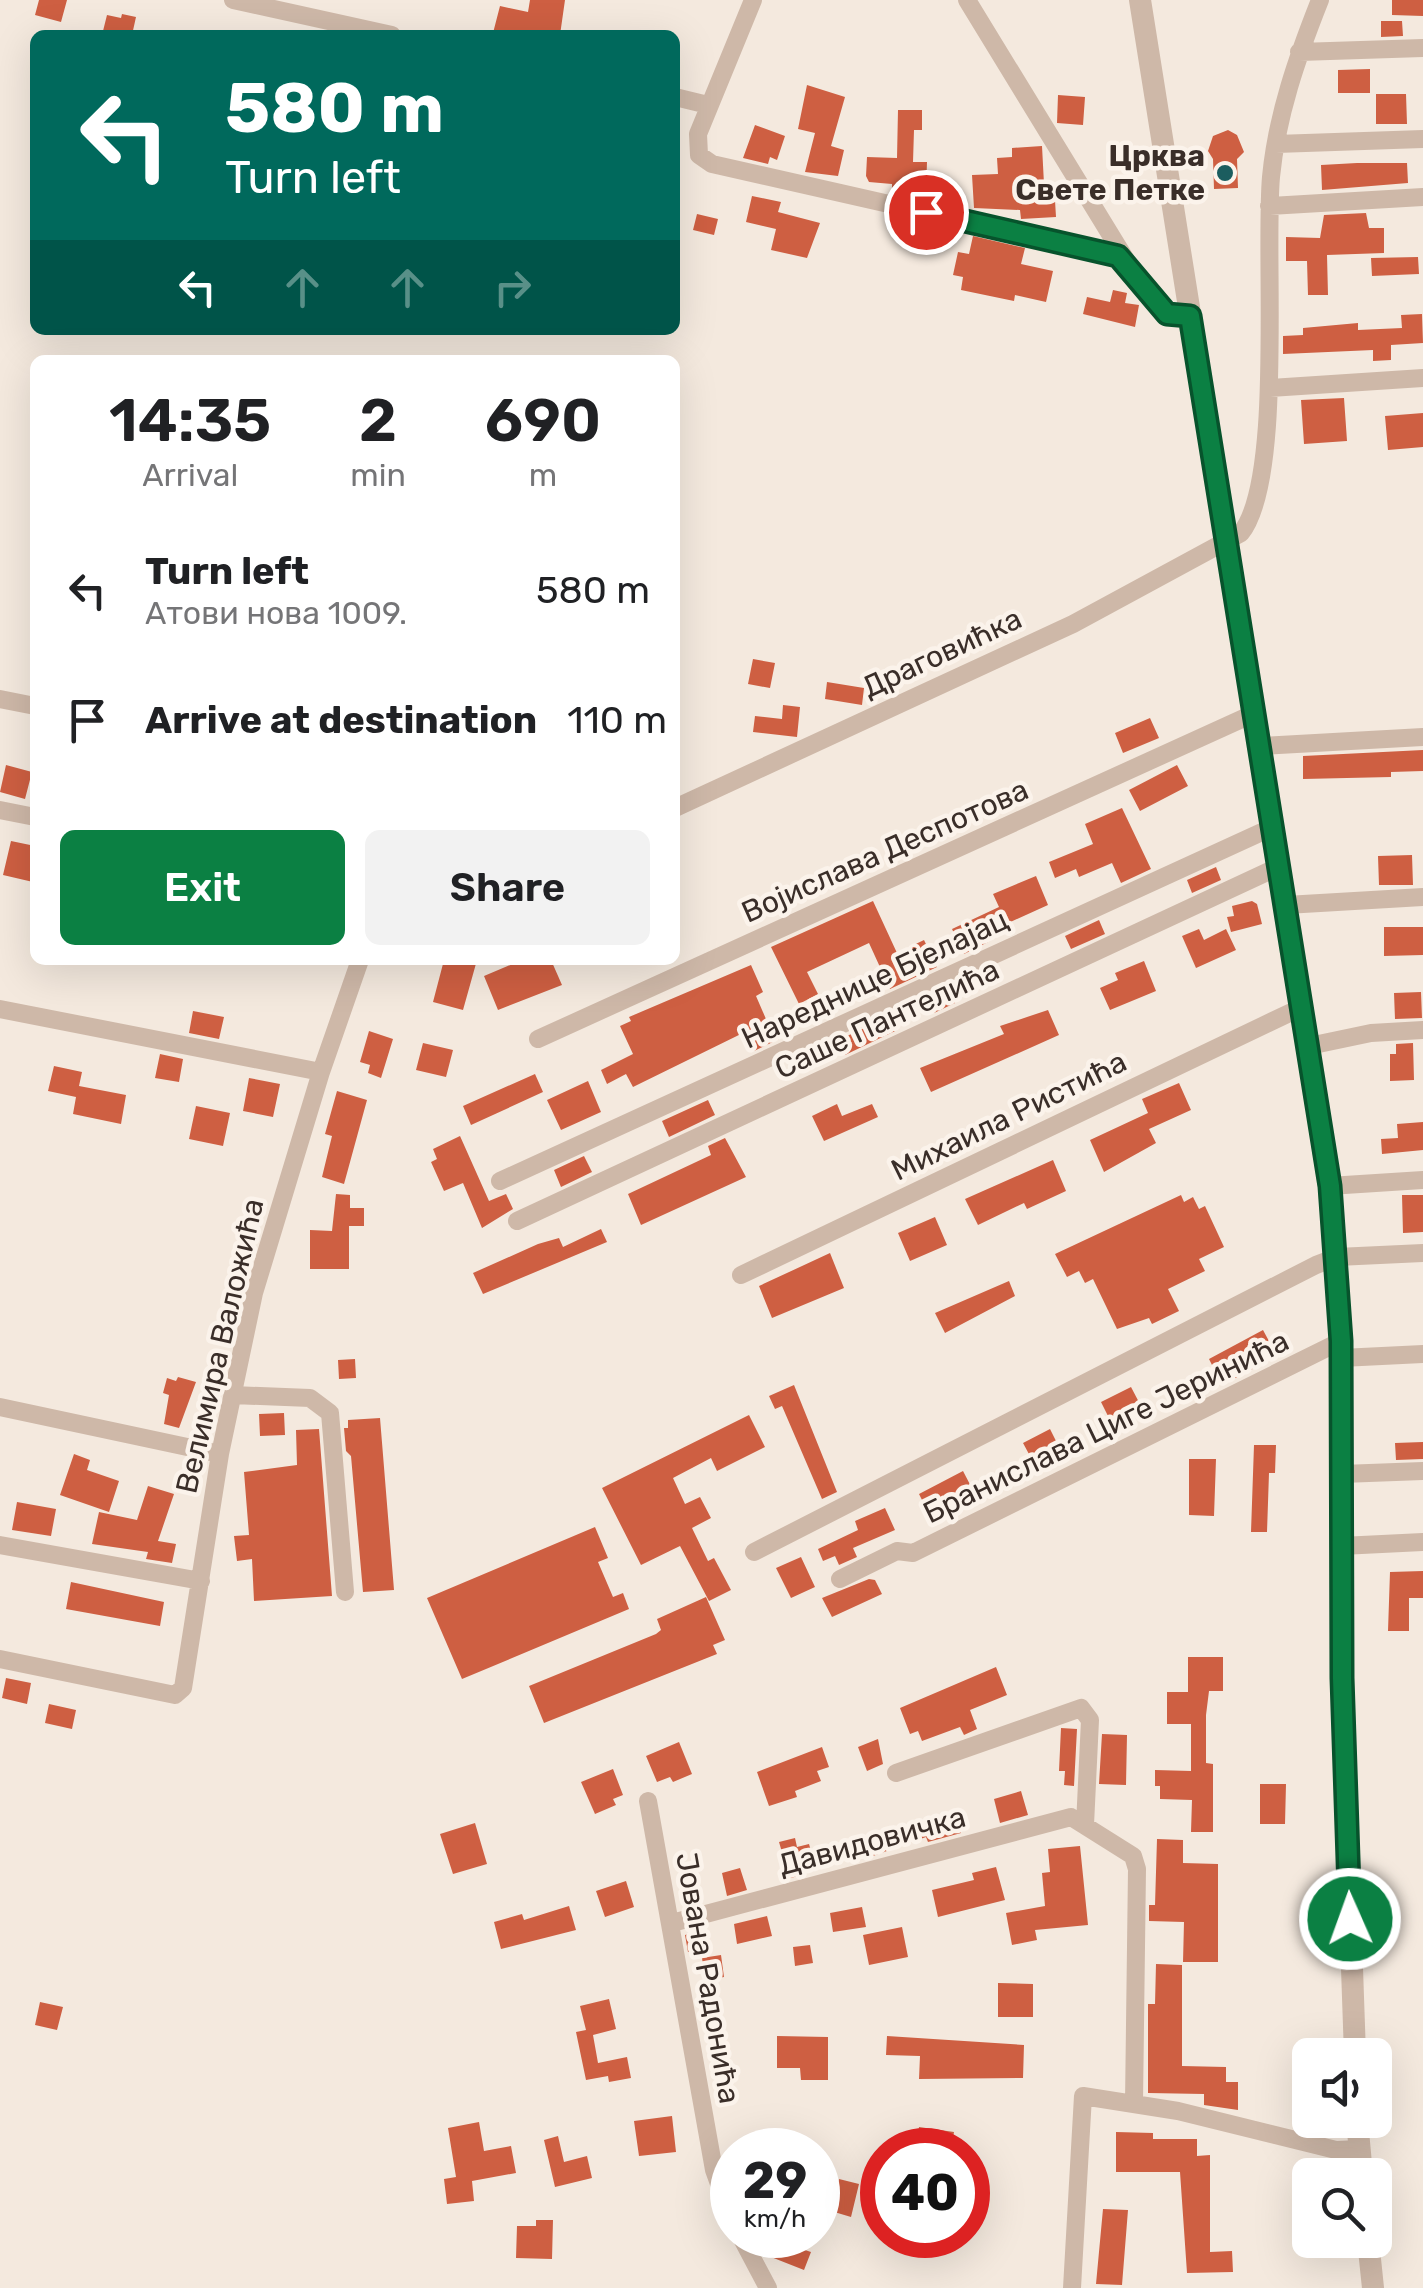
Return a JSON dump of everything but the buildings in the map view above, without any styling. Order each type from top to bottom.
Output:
[{"type":"street","points":[[232,0],[369,30]]},
{"type":"street","points":[[753,0],[708,105],[696,147],[712,164],[1104,252],[1129,264]]},
{"type":"street","points":[[968,0],[1129,264],[1167,314],[1190,316]]},
{"type":"street","points":[[1140,0],[1330,1186],[1341,1349],[1354,2038]]},
{"type":"street","points":[[1227,542],[1241,534],[1252,513],[1270,388],[1269,206],[1276,144],[1299,52],[1320,0]]},
{"type":"street","points":[[1299,52],[1423,48]]},
{"type":"street","points":[[680,98],[708,105]]},
{"type":"street","points":[[1276,144],[1423,139]]},
{"type":"street","points":[[1269,206],[1423,197]]},
{"type":"street","points":[[1270,388],[1423,378]]},
{"type":"street","name":"Драговићка","points":[[680,806],[1073,624],[1227,542]]},
{"type":"street","points":[[0,699],[30,705]]},
{"type":"street","name":"Војислава Деспотова","points":[[538,1039],[1256,713]]},
{"type":"street","points":[[1261,746],[1423,737]]},
{"type":"street","points":[[0,810],[30,816]]},
{"type":"street","name":"Нареднице Бјелајац","points":[[500,1180],[1274,826]]},
{"type":"street","name":"Саше Пантелића","points":[[517,1221],[1280,866]]},
{"type":"street","points":[[1286,905],[1423,897]]},
{"type":"street","name":"Велимира Валожића","points":[[0,1659],[179,1693],[202,1582],[220,1454],[266,1247],[320,1072],[358,965]]},
{"type":"street","name":"Михаила Ристића","points":[[740,1275],[1302,1006]]},
{"type":"street","points":[[0,1009],[320,1072]]},
{"type":"street","points":[[1309,1046],[1371,1032],[1423,1030]]},
{"type":"street","points":[[1330,1186],[1423,1180]]},
{"type":"street","points":[[754,1552],[1336,1257],[1423,1253]]},
{"type":"street","points":[[1341,1349],[1423,1354]]},
{"type":"street","name":"Бранислава Циге Јеринића","points":[[840,1579],[897,1551],[914,1553],[1341,1349]]},
{"type":"street","points":[[233,1395],[310,1398],[330,1413],[346,1592]]},
{"type":"street","points":[[0,1406],[220,1454]]},
{"type":"street","points":[[1342,1474],[1423,1471]]},
{"type":"street","points":[[1342,1546],[1423,1542]]},
{"type":"street","points":[[0,1545],[202,1582]]},
{"type":"street","name":"Давидовичка","points":[[672,1923],[1066,1817],[1085,1825],[1090,1720],[1081,1708],[896,1772]]},
{"type":"street","name":"Јована Радонића","points":[[648,1801],[710,2146]]},
{"type":"street","points":[[1085,1825],[1133,1856],[1138,1868],[1134,2103]]},
{"type":"street","points":[[1072,2288],[1083,2096],[1134,2103],[1336,2150],[1359,2149]]},
{"type":"street","points":[[1359,2138],[1360,2158]]},
{"type":"street","points":[[752,2258],[768,2288]]},
{"type":"street","points":[[1370,2258],[1374,2288]]},
{"type":"place","name":"Црква Свете Петке","points":[[1225,173]]},
{"type":"route","points":[[926,212],[1118,256],[1129,264],[1167,314],[1172,318],[1190,316],[1330,1186],[1341,1341],[1342,1678],[1350,1919]]}]
